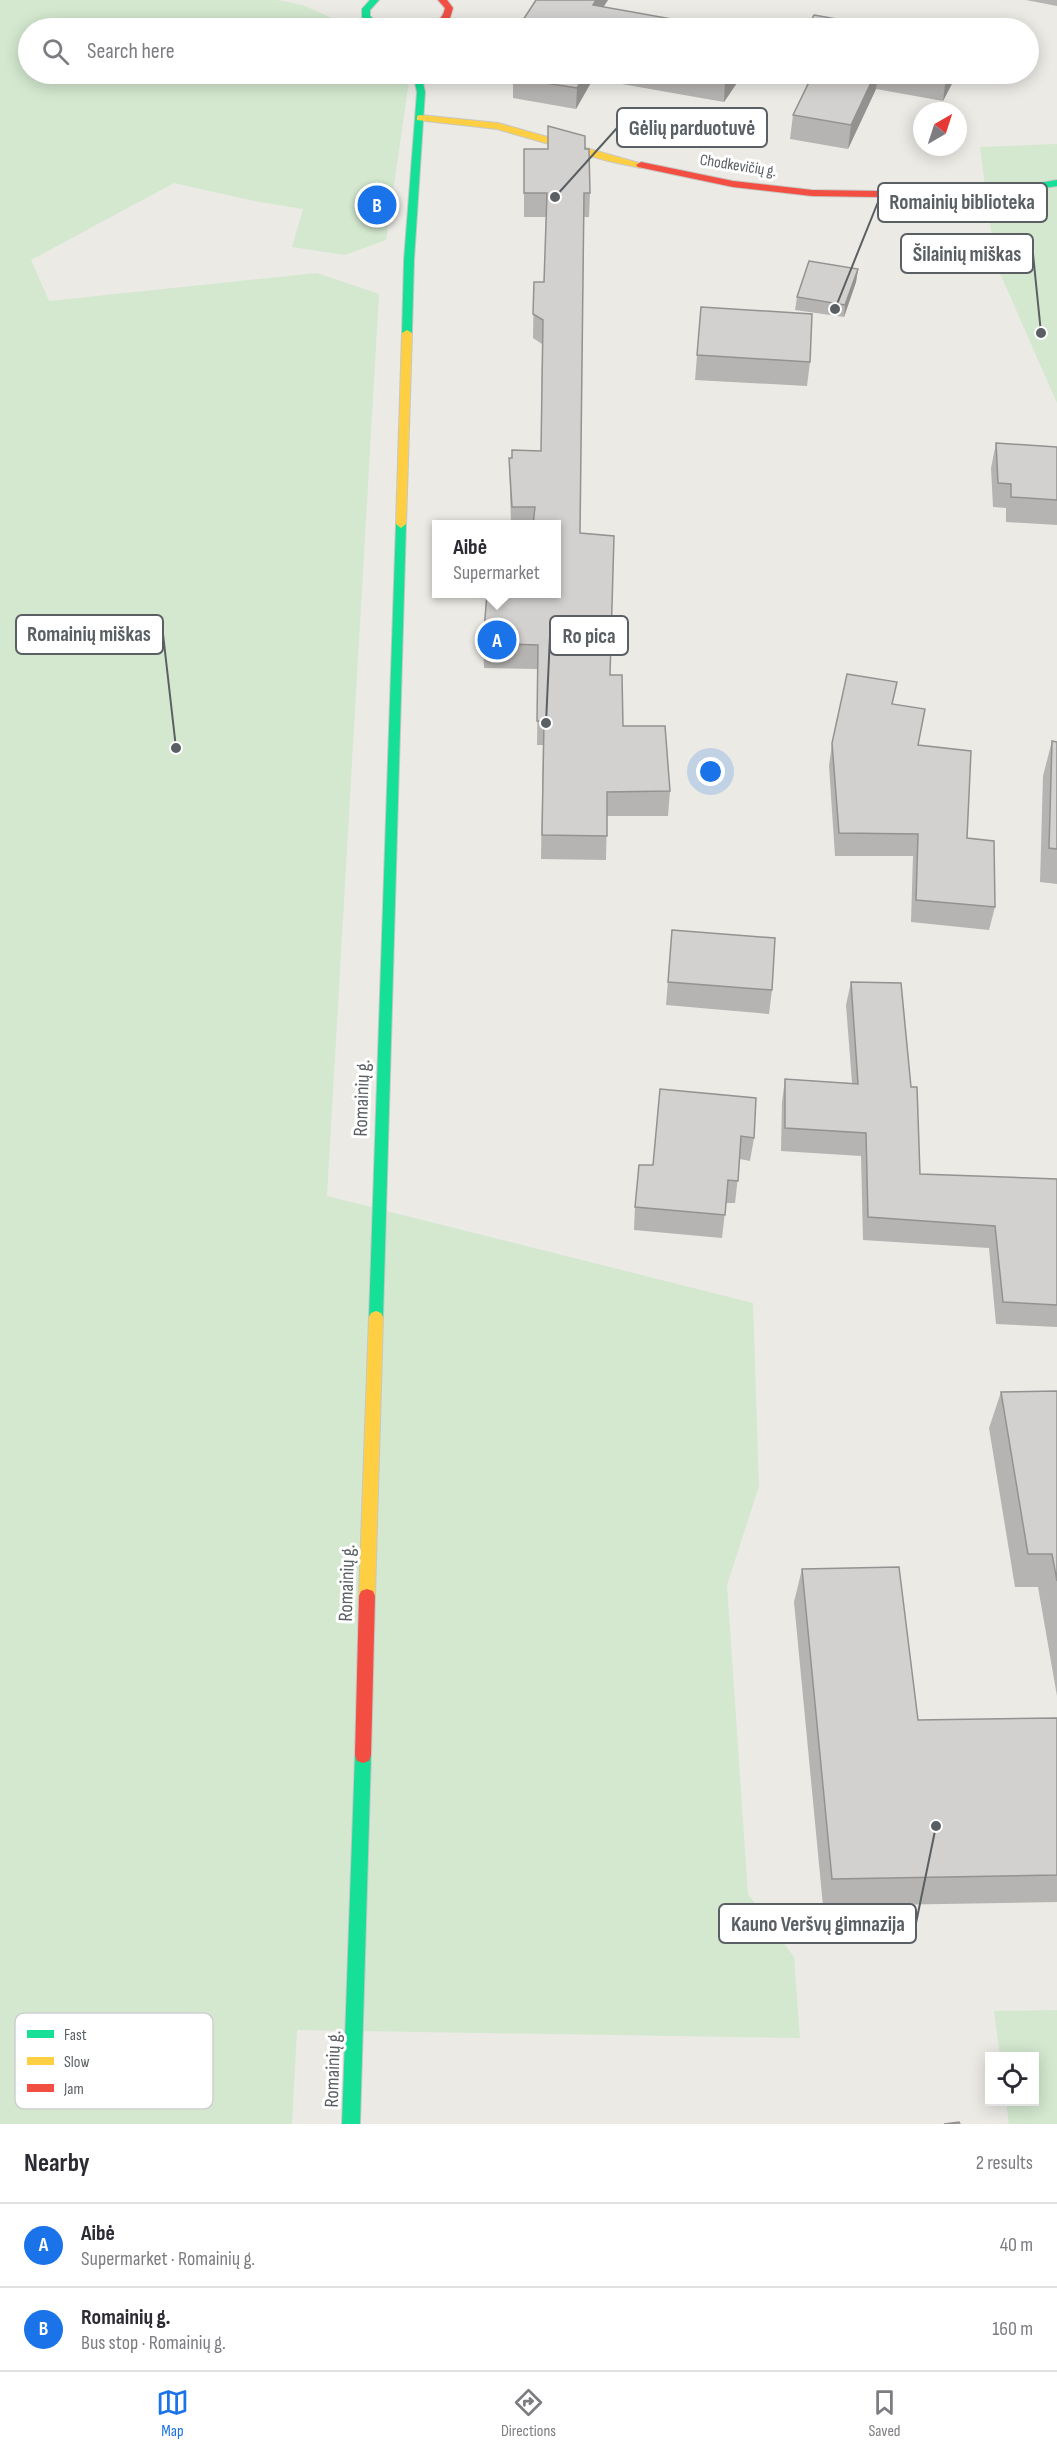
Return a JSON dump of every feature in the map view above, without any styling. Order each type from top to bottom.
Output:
[{"type":"main road","points":[[442,0],[449,8],[447,18]]},
{"type":"main road","points":[[367,18],[366,9],[370,1]]},
{"type":"main road","name":"Romainių g.","points":[[351,2124],[361,1726],[409,260],[420,118],[419,84]]},
{"type":"main road","name":"Chodkevičių g.","points":[[420,118],[498,126],[622,161],[732,184],[812,193],[978,196],[1057,183]]},
{"type":"green space","points":[[0,0],[277,0],[303,5],[332,18],[18,18],[18,84],[409,84],[386,240],[345,255],[292,247],[303,209],[254,201],[174,183],[31,260],[49,301],[317,273],[379,294],[327,1196],[753,1303],[759,1486],[727,1585],[748,1894],[794,1957],[800,2038],[297,2030],[292,2124],[0,2124]]},
{"type":"green space","points":[[1057,144],[1057,403],[995,262],[980,147]]},
{"type":"green space","points":[[1057,2010],[1057,2124],[1009,2124],[1007,2106],[1039,2106],[1039,2052],[999,2052],[994,2011]]},
{"type":"building","points":[[536,0],[596,0],[593,5],[666,18],[524,18]]},
{"type":"building","points":[[814,15],[831,18],[812,18]]},
{"type":"building","points":[[551,84],[579,84],[577,88]]},
{"type":"building","points":[[808,84],[870,84],[851,125],[793,115]]},
{"type":"building","points":[[548,126],[585,136],[585,149],[589,149],[590,193],[584,193],[580,533],[614,536],[610,675],[622,675],[623,726],[665,726],[670,791],[607,792],[607,836],[542,835],[544,721],[537,721],[538,645],[483,643],[487,598],[561,598],[561,520],[534,520],[535,507],[512,507],[509,458],[512,458],[512,450],[541,451],[543,320],[533,314],[534,282],[544,282],[547,193],[524,193],[524,149],[548,149]]},
{"type":"building","points":[[809,261],[858,269],[845,305],[797,297]]},
{"type":"building","points":[[701,307],[812,314],[810,362],[697,355]]},
{"type":"building","points":[[996,443],[1057,447],[1057,500],[1011,497],[1011,484],[998,483]]},
{"type":"building","points":[[847,674],[897,682],[892,704],[925,709],[918,745],[971,751],[967,838],[994,841],[995,907],[916,900],[918,834],[839,833],[832,743]]},
{"type":"building","points":[[1052,741],[1057,742],[1057,849],[1049,848]]},
{"type":"building","points":[[672,930],[775,938],[772,990],[668,982]]},
{"type":"building","points":[[851,982],[901,983],[911,1087],[917,1087],[920,1174],[1057,1179],[1057,1305],[1003,1302],[995,1226],[868,1217],[866,1133],[785,1128],[785,1079],[858,1084]]},
{"type":"building","points":[[660,1089],[756,1098],[754,1138],[741,1136],[738,1181],[728,1180],[725,1215],[635,1207],[639,1165],[653,1165]]},
{"type":"building","points":[[1057,1391],[1057,1581],[1052,1554],[1028,1554],[1001,1392]]},
{"type":"building","points":[[899,1567],[918,1720],[1057,1718],[1057,1875],[832,1879],[802,1569]]},
{"type":"traffic: fast","points":[[367,18],[366,9],[375,0]]},
{"type":"traffic: fast","points":[[407,333],[409,260],[421,92],[419,84]]},
{"type":"traffic: fast","points":[[942,195],[978,196],[1057,183]]},
{"type":"traffic: fast","points":[[376,1317],[401,524]]},
{"type":"traffic: fast","points":[[351,2124],[363,1755]]},
{"type":"traffic: slow","points":[[420,118],[498,126],[611,159],[641,165]]},
{"type":"traffic: slow","points":[[401,524],[407,333]]},
{"type":"traffic: slow","points":[[367,1596],[376,1317]]},
{"type":"traffic: jam","points":[[442,0],[449,8],[446,18]]},
{"type":"traffic: jam","points":[[641,165],[733,184],[812,193],[942,195]]},
{"type":"traffic: jam","points":[[363,1755],[367,1596]]},
{"type":"place","name":"Gėlių parduotuvė","points":[[555,197]]},
{"type":"place","name":"Romainių g.","points":[[377,205]]},
{"type":"place","name":"Romainių biblioteka","points":[[835,309]]},
{"type":"place","name":"Šilainių miškas","points":[[1041,333]]},
{"type":"place","name":"Aibė","points":[[497,640]]},
{"type":"place","name":"Ro pica","points":[[546,723]]},
{"type":"place","name":"Romainių miškas","points":[[176,748]]},
{"type":"place","name":"Kauno Veršvų gimnazija","points":[[936,1826]]}]
